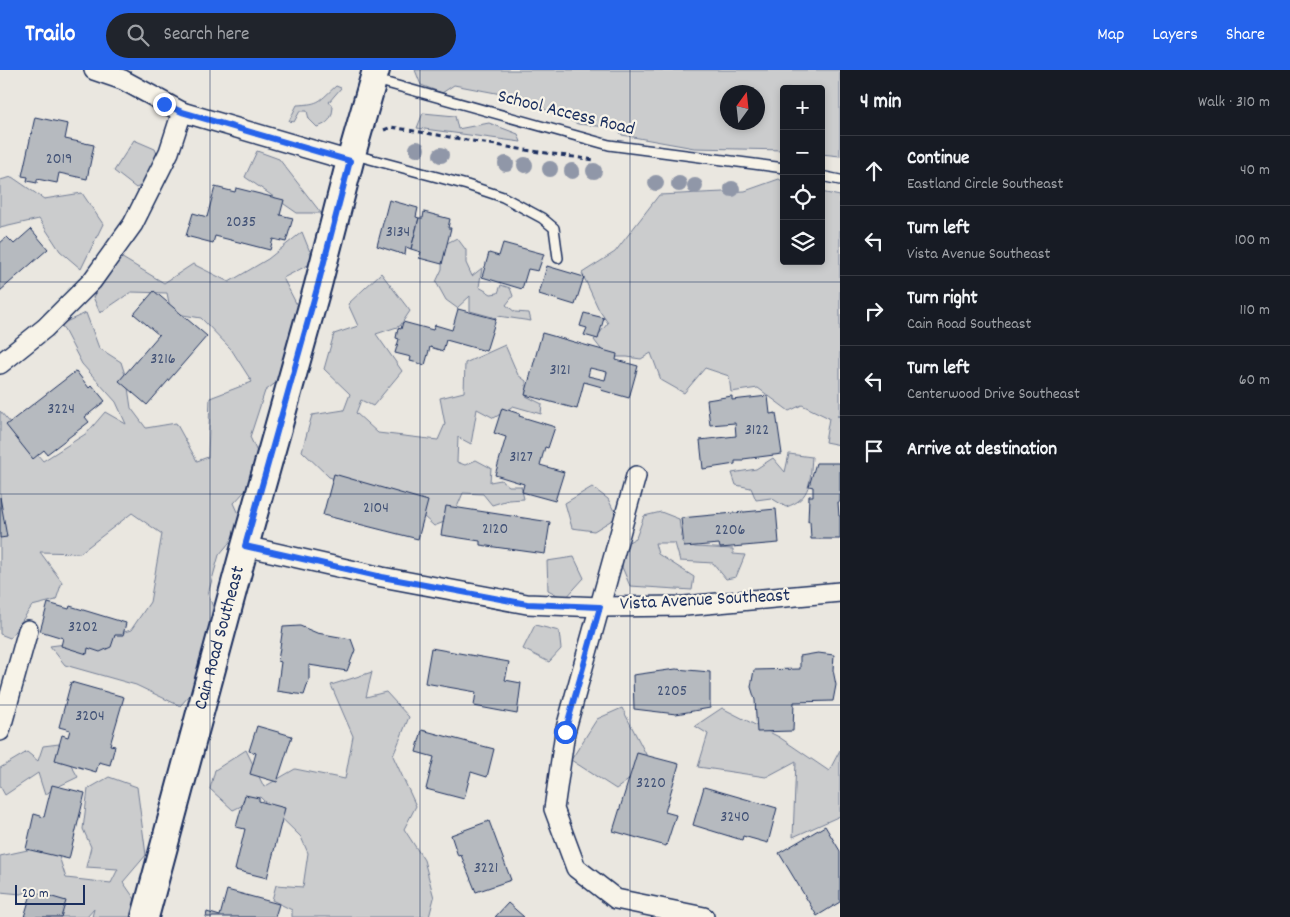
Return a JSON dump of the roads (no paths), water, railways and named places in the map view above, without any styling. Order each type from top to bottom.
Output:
[{"type":"street","points":[[94,70],[123,80],[182,112],[351,158]]},
{"type":"street","name":"Cain Road Southeast","points":[[145,917],[374,75]]},
{"type":"street","points":[[0,364],[46,328],[92,281],[133,224],[169,152],[182,112]]},
{"type":"street","points":[[636,476],[565,732],[554,809],[576,868],[616,899],[704,917]]},
{"type":"street","name":"Vista Avenue Southeast","points":[[245,546],[382,577],[527,604],[600,607],[685,606],[840,592]]},
{"type":"street","points":[[0,731],[28,630]]},
{"type":"lane","name":"School Access Road","points":[[374,75],[609,146],[780,167]]},
{"type":"lane","points":[[351,158],[467,185],[510,201],[542,218],[554,228],[558,258]]},
{"type":"lane","points":[[825,177],[840,180]]}]
